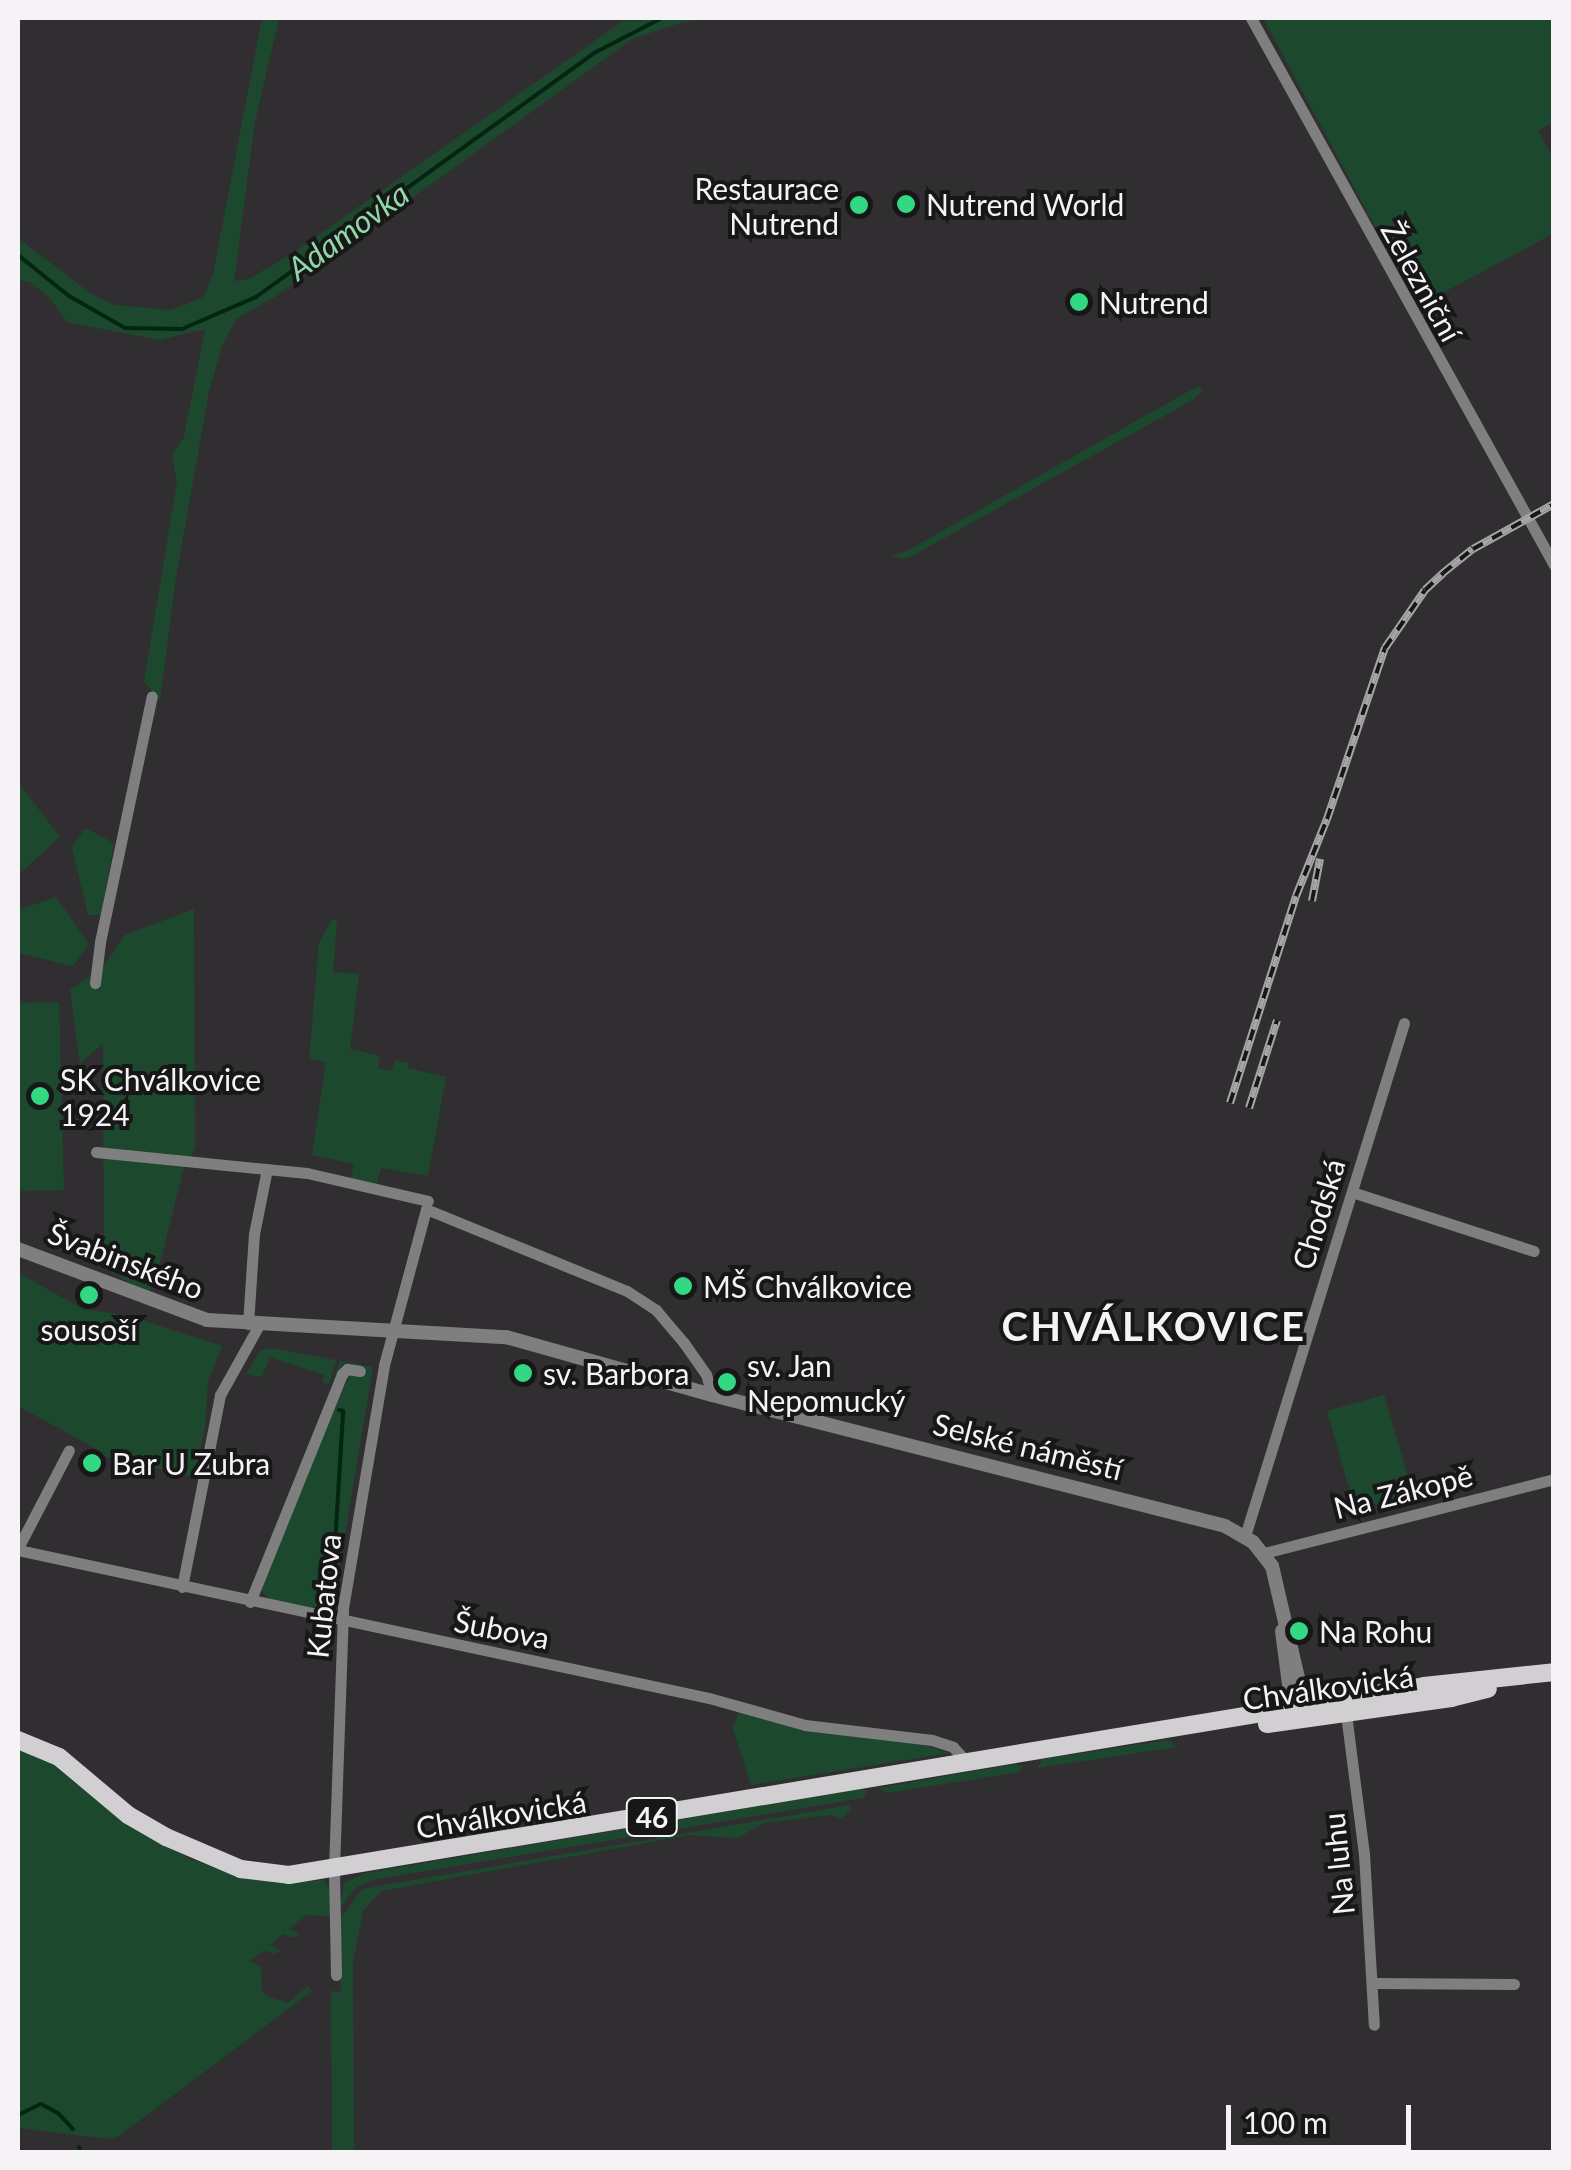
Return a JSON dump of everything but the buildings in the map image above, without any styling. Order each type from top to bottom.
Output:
[{"type":"main road","name":"Chválkovická","points":[[18,1740],[59,1757],[148,1828],[224,1862],[274,1874],[334,1869],[1345,1706],[1448,1683],[1517,1679],[1554,1672]]},
{"type":"street","name":"Železniční","points":[[1250,18],[1554,566]]},
{"type":"street","points":[[96,983],[100,942],[152,696]]},
{"type":"street","name":"Chodská","points":[[1244,1536],[1404,1022]]},
{"type":"street","points":[[96,1152],[306,1174],[427,1205],[627,1291],[656,1310],[706,1374],[712,1395]]},
{"type":"street","points":[[182,1586],[220,1395],[254,1324],[254,1234],[267,1170]]},
{"type":"street","points":[[1352,1192],[1534,1251]]},
{"type":"street","name":"Kubatova","points":[[336,1975],[334,1869],[342,1622],[365,1466],[427,1205]]},
{"type":"street","name":"Švabinského","points":[[18,1248],[170,1310],[254,1324],[395,1331]]},
{"type":"street","name":"Selské náměstí","points":[[395,1331],[506,1336],[712,1395],[1208,1520],[1244,1536],[1264,1554],[1276,1580],[1282,1610],[1282,1648],[1300,1713]]},
{"type":"street","name":"Kubatova","points":[[250,1602],[342,1374],[348,1369],[360,1371]]},
{"type":"street","points":[[18,1549],[69,1450]]},
{"type":"street","name":"Na Zákopě","points":[[1264,1554],[1554,1479]]},
{"type":"street","name":"Šubova","points":[[18,1549],[342,1622],[709,1698],[804,1724],[932,1740],[960,1752],[969,1764]]},
{"type":"street","name":"Na luhu","points":[[1345,1706],[1364,1854],[1374,2025]]},
{"type":"street","points":[[1373,1983],[1514,1984]]},
{"type":"green space","points":[[262,18],[279,18],[255,122],[234,281],[249,279],[293,253],[623,21],[720,18],[683,22],[632,39],[278,295],[236,319],[222,346],[209,392],[176,577],[160,700],[144,681],[177,482],[172,455],[184,437],[205,329],[159,340],[67,322],[49,297],[30,282],[18,280],[18,238],[93,295],[115,305],[170,310],[203,298],[213,274]]},
{"type":"green space","points":[[1263,18],[1553,18],[1553,122],[1538,131],[1553,159],[1553,234],[1418,306]]},
{"type":"green space","points":[[1198,386],[1203,391],[1191,401],[912,556],[902,559],[891,555],[905,552]]},
{"type":"green space","points":[[18,782],[60,837],[18,875]]},
{"type":"green space","points":[[85,828],[114,843],[101,915],[88,915],[72,848]]},
{"type":"green space","points":[[56,897],[89,944],[73,966],[18,953],[18,910]]},
{"type":"green space","points":[[194,909],[195,1148],[183,1170],[156,1279],[148,1294],[104,1268],[103,1043],[80,1064],[70,990],[103,967],[125,935]]},
{"type":"green space","points":[[332,919],[337,920],[333,972],[359,974],[350,1049],[380,1056],[378,1068],[392,1071],[395,1060],[408,1063],[408,1068],[446,1077],[428,1176],[381,1168],[376,1186],[350,1182],[354,1164],[312,1155],[325,1062],[309,1059],[319,943]]},
{"type":"green space","name":"SK Chválkovice 1924","points":[[59,1002],[64,1190],[18,1191],[18,1003]]},
{"type":"green space","points":[[18,1273],[83,1309],[129,1316],[222,1346],[208,1381],[205,1428],[194,1477],[99,1455],[93,1447],[18,1406]]},
{"type":"green space","points":[[270,1348],[336,1360],[329,1384],[322,1382],[324,1375],[270,1357],[262,1377],[246,1374],[260,1351]]},
{"type":"green space","points":[[340,1361],[373,1367],[332,1612],[270,1600],[259,1587],[349,1377],[362,1369],[342,1364],[331,1389]]},
{"type":"green space","points":[[1384,1395],[1413,1493],[1355,1510],[1327,1411]]},
{"type":"green space","points":[[739,1710],[802,1730],[907,1740],[950,1753],[751,1785],[733,1729]]},
{"type":"green space","points":[[1169,1740],[1176,1747],[1037,1768],[1043,1759]]},
{"type":"green space","points":[[18,1749],[60,1767],[189,1859],[248,1879],[278,1883],[323,1880],[330,1888],[330,1916],[306,1915],[289,1929],[299,1934],[294,1938],[283,1934],[270,1945],[280,1950],[275,1954],[264,1950],[250,1961],[261,1967],[262,1991],[268,1997],[288,2003],[308,1986],[312,1991],[119,2136],[108,2139],[18,2128]]},
{"type":"green space","points":[[1015,1764],[1023,1766],[1019,1772],[888,1793],[878,1788]]},
{"type":"green space","points":[[860,1789],[867,1791],[863,1798],[377,1879],[357,1887],[340,1908],[344,1883],[366,1873]]},
{"type":"green space","points":[[850,1805],[851,1810],[841,1819],[830,1815],[763,1823],[738,1838],[689,1835],[381,1891],[363,1911],[353,1962],[354,2152],[332,2152],[331,1991],[341,1992],[339,1920],[362,1889]]},
{"type":"waterway","name":"Adamovka","points":[[18,255],[69,296],[125,328],[182,329],[256,297],[596,52],[662,18]]},
{"type":"waterway","points":[[331,1610],[343,1411],[339,1410]]},
{"type":"waterway","points":[[18,2115],[41,2104],[58,2113],[73,2129]]},
{"type":"waterway","points":[[79,2147],[81,2152]]},
{"type":"railway","points":[[1230,1103],[1296,896],[1327,819],[1385,648],[1425,590],[1443,573],[1473,549],[1554,504]]},
{"type":"railway","points":[[1312,901],[1320,859]]},
{"type":"railway","points":[[1249,1108],[1277,1020]]},
{"type":"place","name":"Nutrend World","points":[[906,204]]},
{"type":"place","name":"Restaurace Nutrend","points":[[859,205]]},
{"type":"place","name":"Nutrend","points":[[1079,302]]},
{"type":"place","name":"SK Chválkovice 1924","points":[[40,1096]]},
{"type":"place","name":"MŠ Chválkovice","points":[[683,1286]]},
{"type":"place","name":"sousoší","points":[[89,1295]]},
{"type":"place","name":"sv. Barbora","points":[[523,1373]]},
{"type":"place","name":"sv. Jan Nepomucký","points":[[727,1382]]},
{"type":"place","name":"Bar U Zubra","points":[[92,1463]]},
{"type":"place","name":"Na Rohu","points":[[1299,1631]]},
{"type":"district","name":"CHVÁLKOVICE","points":[[1154,1326]]}]
